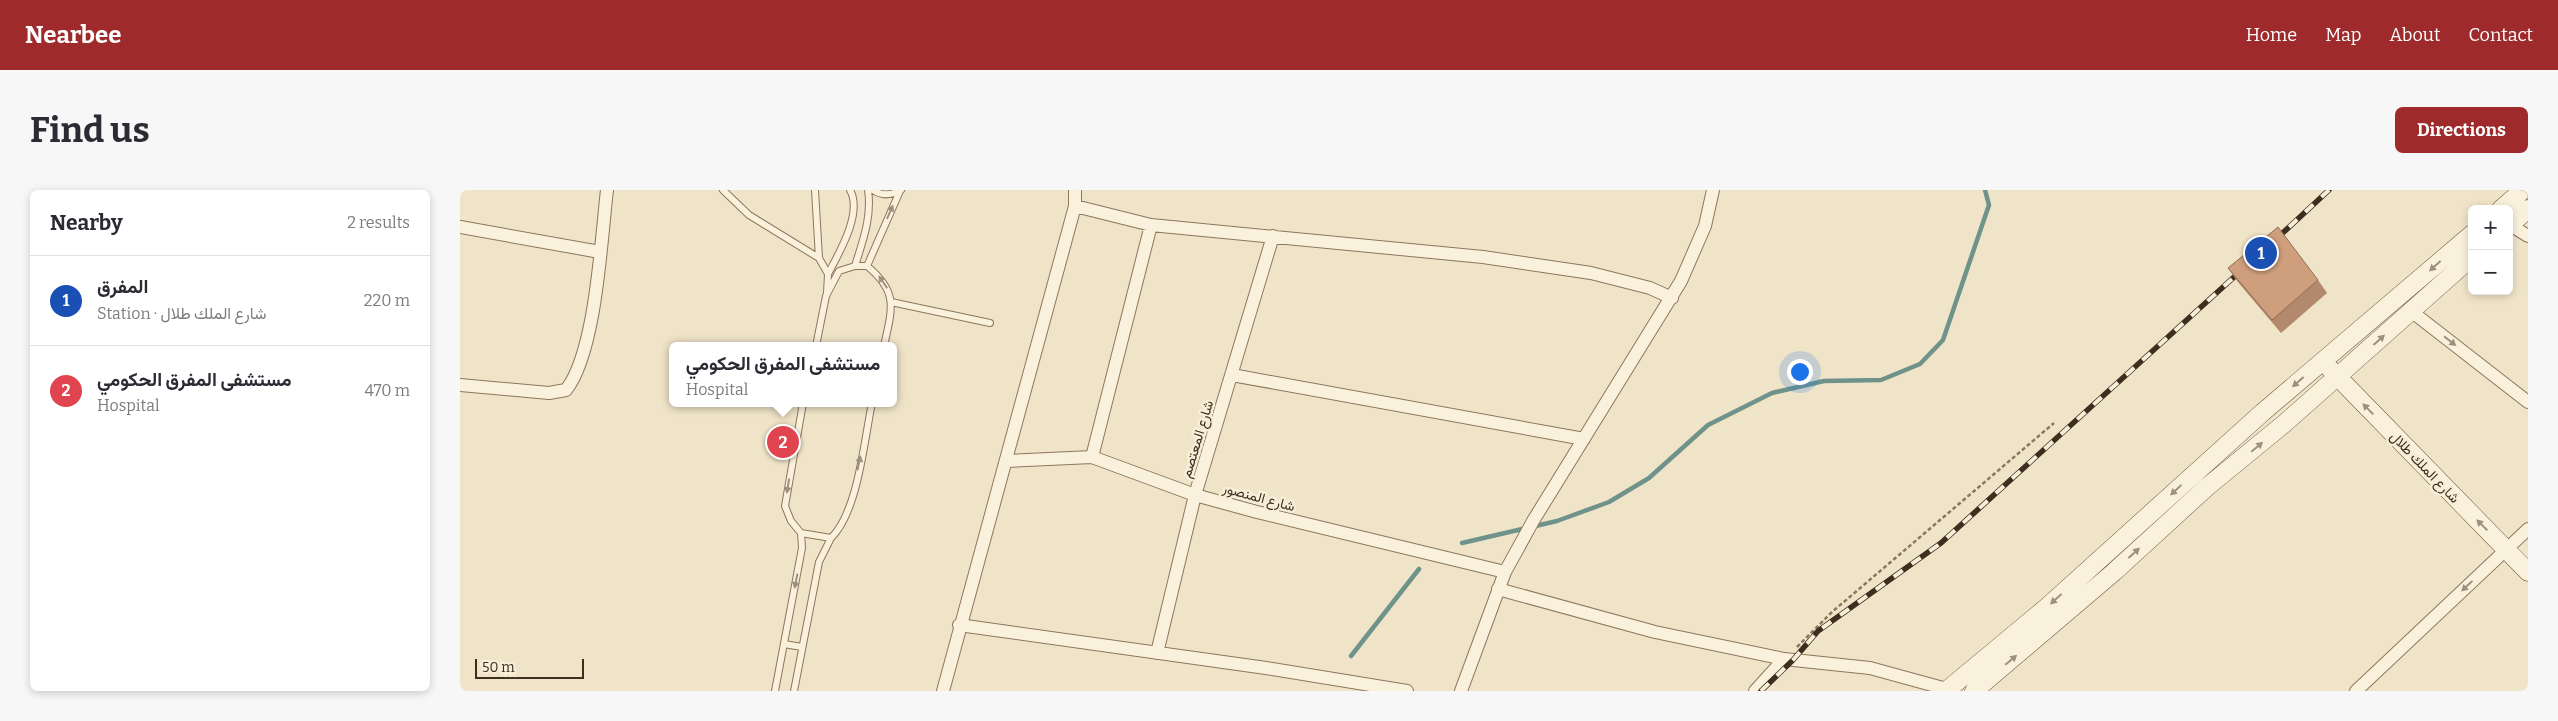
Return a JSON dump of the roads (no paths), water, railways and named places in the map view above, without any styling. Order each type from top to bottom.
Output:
[{"type":"main road","points":[[2506,205],[2523,190]]},
{"type":"main road","points":[[2513,223],[2528,209]]},
{"type":"main road","points":[[1949,690],[2078,573],[2468,237]]},
{"type":"main road","points":[[1974,691],[2100,584],[2207,487],[2264,441],[2468,261]]},
{"type":"main road","name":"شارع الملك طلال","points":[[2323,361],[2528,572]]},
{"type":"main road","points":[[2195,472],[2207,487]]},
{"type":"street","points":[[460,385],[549,393],[566,390],[572,382],[582,357],[591,319],[607,190]]},
{"type":"street","points":[[942,691],[1075,206],[1075,190]]},
{"type":"street","points":[[1461,691],[1505,572],[1584,438],[1672,298],[1697,248],[1713,190]]},
{"type":"street","points":[[1075,206],[1151,225],[1482,258],[1591,273],[1650,288],[1672,298]]},
{"type":"street","points":[[1092,457],[1151,225]]},
{"type":"street","points":[[460,228],[600,252]]},
{"type":"street","points":[[2513,228],[2528,236]]},
{"type":"street","name":"شارع المعتصم","points":[[1157,653],[1195,495],[1274,236]]},
{"type":"street","points":[[2411,311],[2528,402]]},
{"type":"street","points":[[1232,375],[1584,438]]},
{"type":"street","name":"شارع المنصور","points":[[1006,461],[1092,457],[1195,495],[1296,522],[1505,572]]},
{"type":"street","points":[[2356,691],[2528,529]]},
{"type":"street","points":[[1498,589],[1646,630],[1784,659],[1870,668],[1949,690]]},
{"type":"street","points":[[960,625],[1407,691]]},
{"type":"street","points":[[1755,691],[1784,659]]},
{"type":"lane","points":[[722,190],[749,215],[819,258]]},
{"type":"lane","points":[[815,190],[819,258],[828,274]]},
{"type":"lane","points":[[817,342],[826,296],[828,274],[843,245],[852,217],[854,205],[850,190]]},
{"type":"lane","points":[[855,266],[865,235],[870,206],[868,190]]},
{"type":"lane","points":[[873,190],[882,195],[890,195],[901,190]]},
{"type":"lane","points":[[867,266],[901,190]]},
{"type":"lane","points":[[826,296],[839,272],[855,266],[867,266],[887,285],[891,302],[885,342]]},
{"type":"lane","points":[[891,302],[990,323]]},
{"type":"lane","points":[[775,691],[802,548],[801,533],[791,521],[784,506],[802,407]]},
{"type":"lane","points":[[794,691],[819,562],[831,538],[841,528],[849,511],[871,407]]},
{"type":"lane","points":[[801,533],[831,538]]},
{"type":"lane","points":[[784,644],[802,647]]},
{"type":"waterway","points":[[1462,543],[1557,521],[1609,502],[1649,478],[1708,425],[1772,393],[1824,381],[1881,380],[1920,364],[1943,340],[1989,205],[1985,190]]},
{"type":"waterway","points":[[1351,656],[1419,569]]},
{"type":"railway","points":[[2273,242],[2329,190]]},
{"type":"railway","points":[[1761,691],[1793,660],[1818,631],[1941,543],[2244,268]]},
{"type":"place","name":"المفرق","points":[[2261,253]]},
{"type":"place","name":"مستشفى المفرق الحكومي","points":[[783,442]]}]
